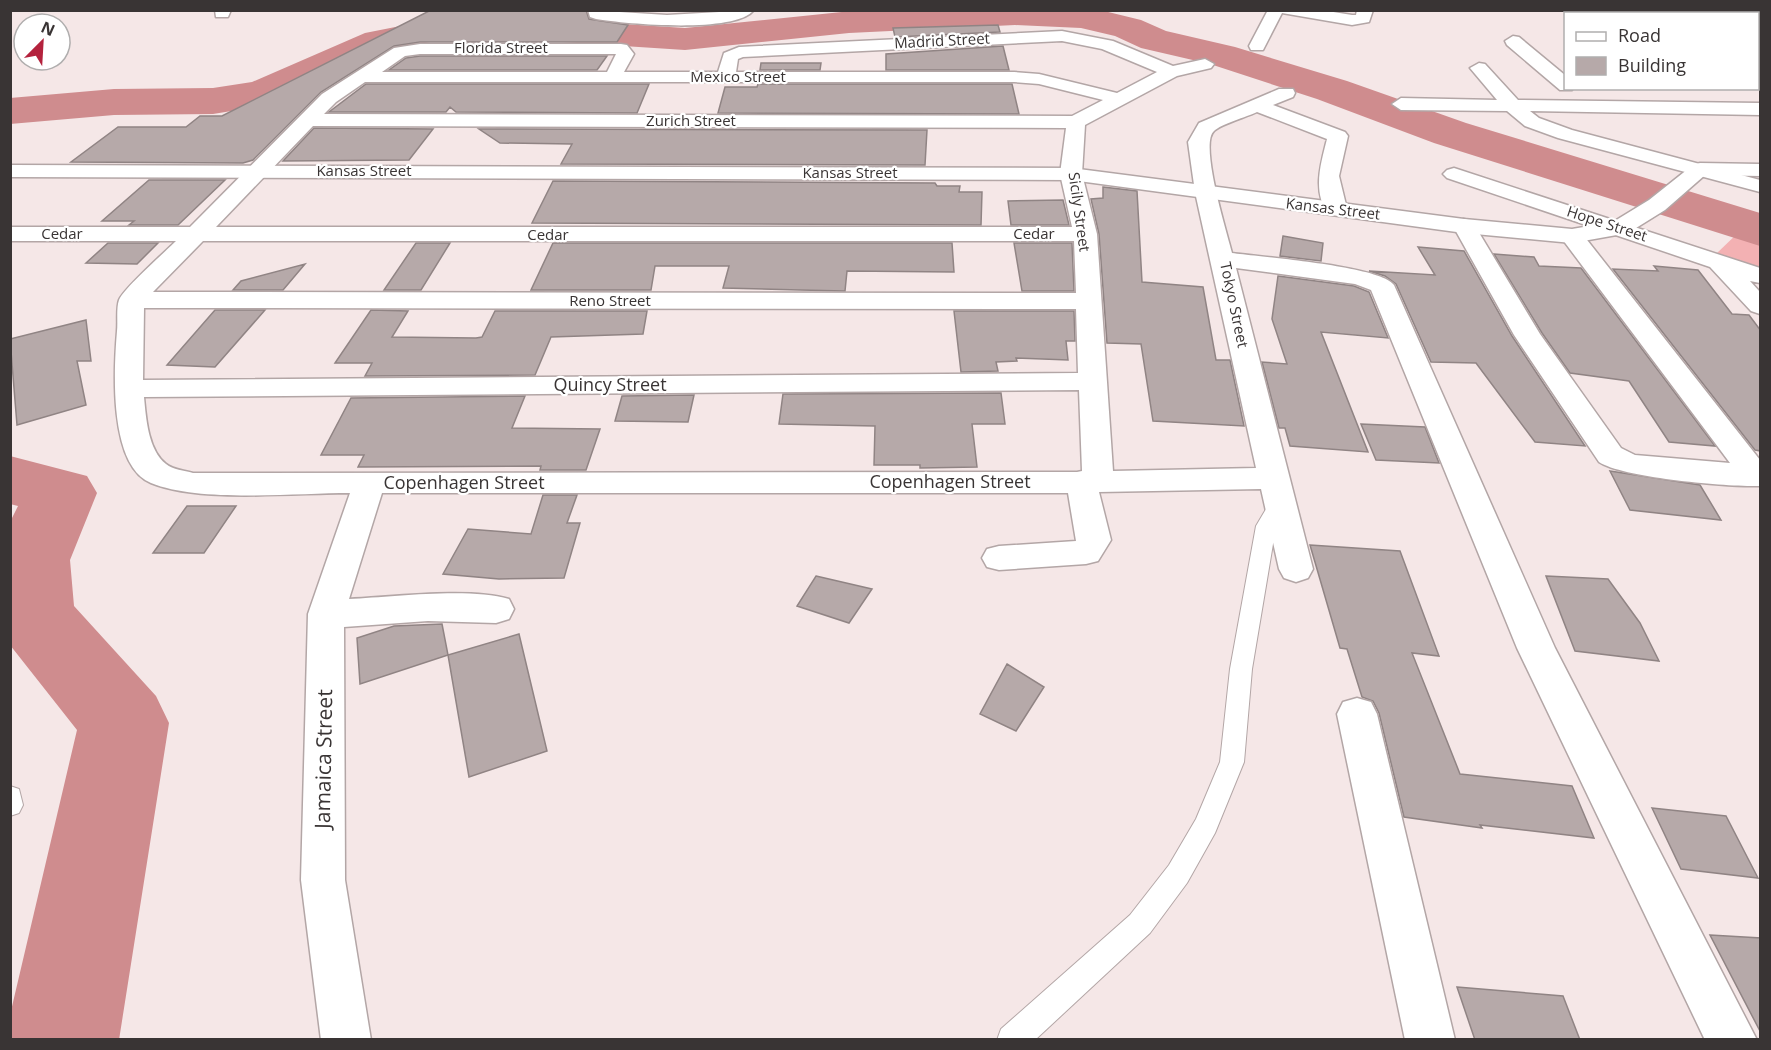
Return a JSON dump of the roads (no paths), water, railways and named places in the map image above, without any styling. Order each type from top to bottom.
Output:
[{"type":"street","points":[[596,10],[596,14],[605,16],[738,16],[747,10]]},
{"type":"street","points":[[1257,46],[1276,10]]},
{"type":"street","points":[[1287,10],[1352,20],[1363,19],[1365,10]]},
{"type":"street","name":"Madrid Street","points":[[726,77],[730,57],[739,52],[1062,36],[1107,45],[1171,72]]},
{"type":"street","points":[[955,40],[966,76]]},
{"type":"street","points":[[1513,41],[1564,84]]},
{"type":"street","name":"Florida Street","points":[[358,77],[400,52],[420,49],[621,50],[625,54],[613,76]]},
{"type":"street","points":[[1076,122],[1116,98],[1171,72],[1205,64]]},
{"type":"street","points":[[1479,68],[1518,112],[1532,122],[1565,134],[1761,186]]},
{"type":"street","name":"Mexico Street","points":[[358,77],[966,76],[1039,79],[1116,98]]},
{"type":"street","points":[[132,300],[198,235],[255,171],[334,94],[358,77]]},
{"type":"street","points":[[1428,87],[1444,105]]},
{"type":"street","points":[[1570,90],[1589,106]]},
{"type":"street","points":[[1646,90],[1668,107]]},
{"type":"street","points":[[1730,90],[1758,109]]},
{"type":"street","name":"Tokyo Street","points":[[1286,93],[1206,127],[1198,142],[1206,192],[1224,259],[1276,491],[1296,569]]},
{"type":"street","points":[[1401,104],[1758,109]]},
{"type":"street","points":[[1255,105],[1338,136],[1328,176],[1336,209]]},
{"type":"street","name":"Zurich Street","points":[[307,120],[1076,122]]},
{"type":"street","name":"Sicily Street","points":[[999,558],[1086,552],[1094,540],[1089,482],[1092,381],[1085,234],[1071,174],[1076,122]]},
{"type":"street","points":[[1700,169],[1761,170]]},
{"type":"street","name":"Kansas Street","points":[[10,171],[1071,174],[1464,226],[1572,236],[1620,228],[1665,199],[1700,169]]},
{"type":"street","name":"Hope Street","points":[[1454,174],[1761,276]]},
{"type":"street","points":[[1464,226],[1527,335],[1610,455],[1619,461],[1635,465],[1758,476]]},
{"type":"street","name":"Cedar","points":[[10,234],[1085,234]]},
{"type":"street","points":[[1572,236],[1758,476]]},
{"type":"street","points":[[1224,259],[1359,277],[1382,285],[1536,648],[1732,1040]]},
{"type":"street","points":[[1717,261],[1761,306]]},
{"type":"street","name":"Reno Street","points":[[132,300],[1088,301]]},
{"type":"street","name":"Copenhagen Street","points":[[132,300],[127,389],[140,453],[155,473],[193,483],[1089,482],[1276,491]]},
{"type":"street","name":"Quincy Street","points":[[127,389],[1092,381]]},
{"type":"street","name":"Jamaica Street","points":[[346,1040],[323,880],[326,614],[369,483]]},
{"type":"street","points":[[326,614],[428,608],[496,609]]},
{"type":"street","points":[[1358,714],[1431,1040]]},
{"type":"lane","points":[[1012,1040],[1140,924],[1178,874],[1206,825],[1232,762],[1241,669],[1266,526],[1276,491]]},
{"type":"lane","points":[[10,797],[10,805]]},
{"type":"waterway","points":[[10,111],[114,102],[213,101],[263,93],[322,64],[378,41],[446,28],[499,27],[685,39],[849,22],[1015,14],[1081,17],[1128,28],[1154,40],[1221,55],[1332,90],[1450,133],[1760,230]]},
{"type":"waterway","points":[[10,480],[61,493],[31,560],[34,616],[124,723],[62,1040]]}]
